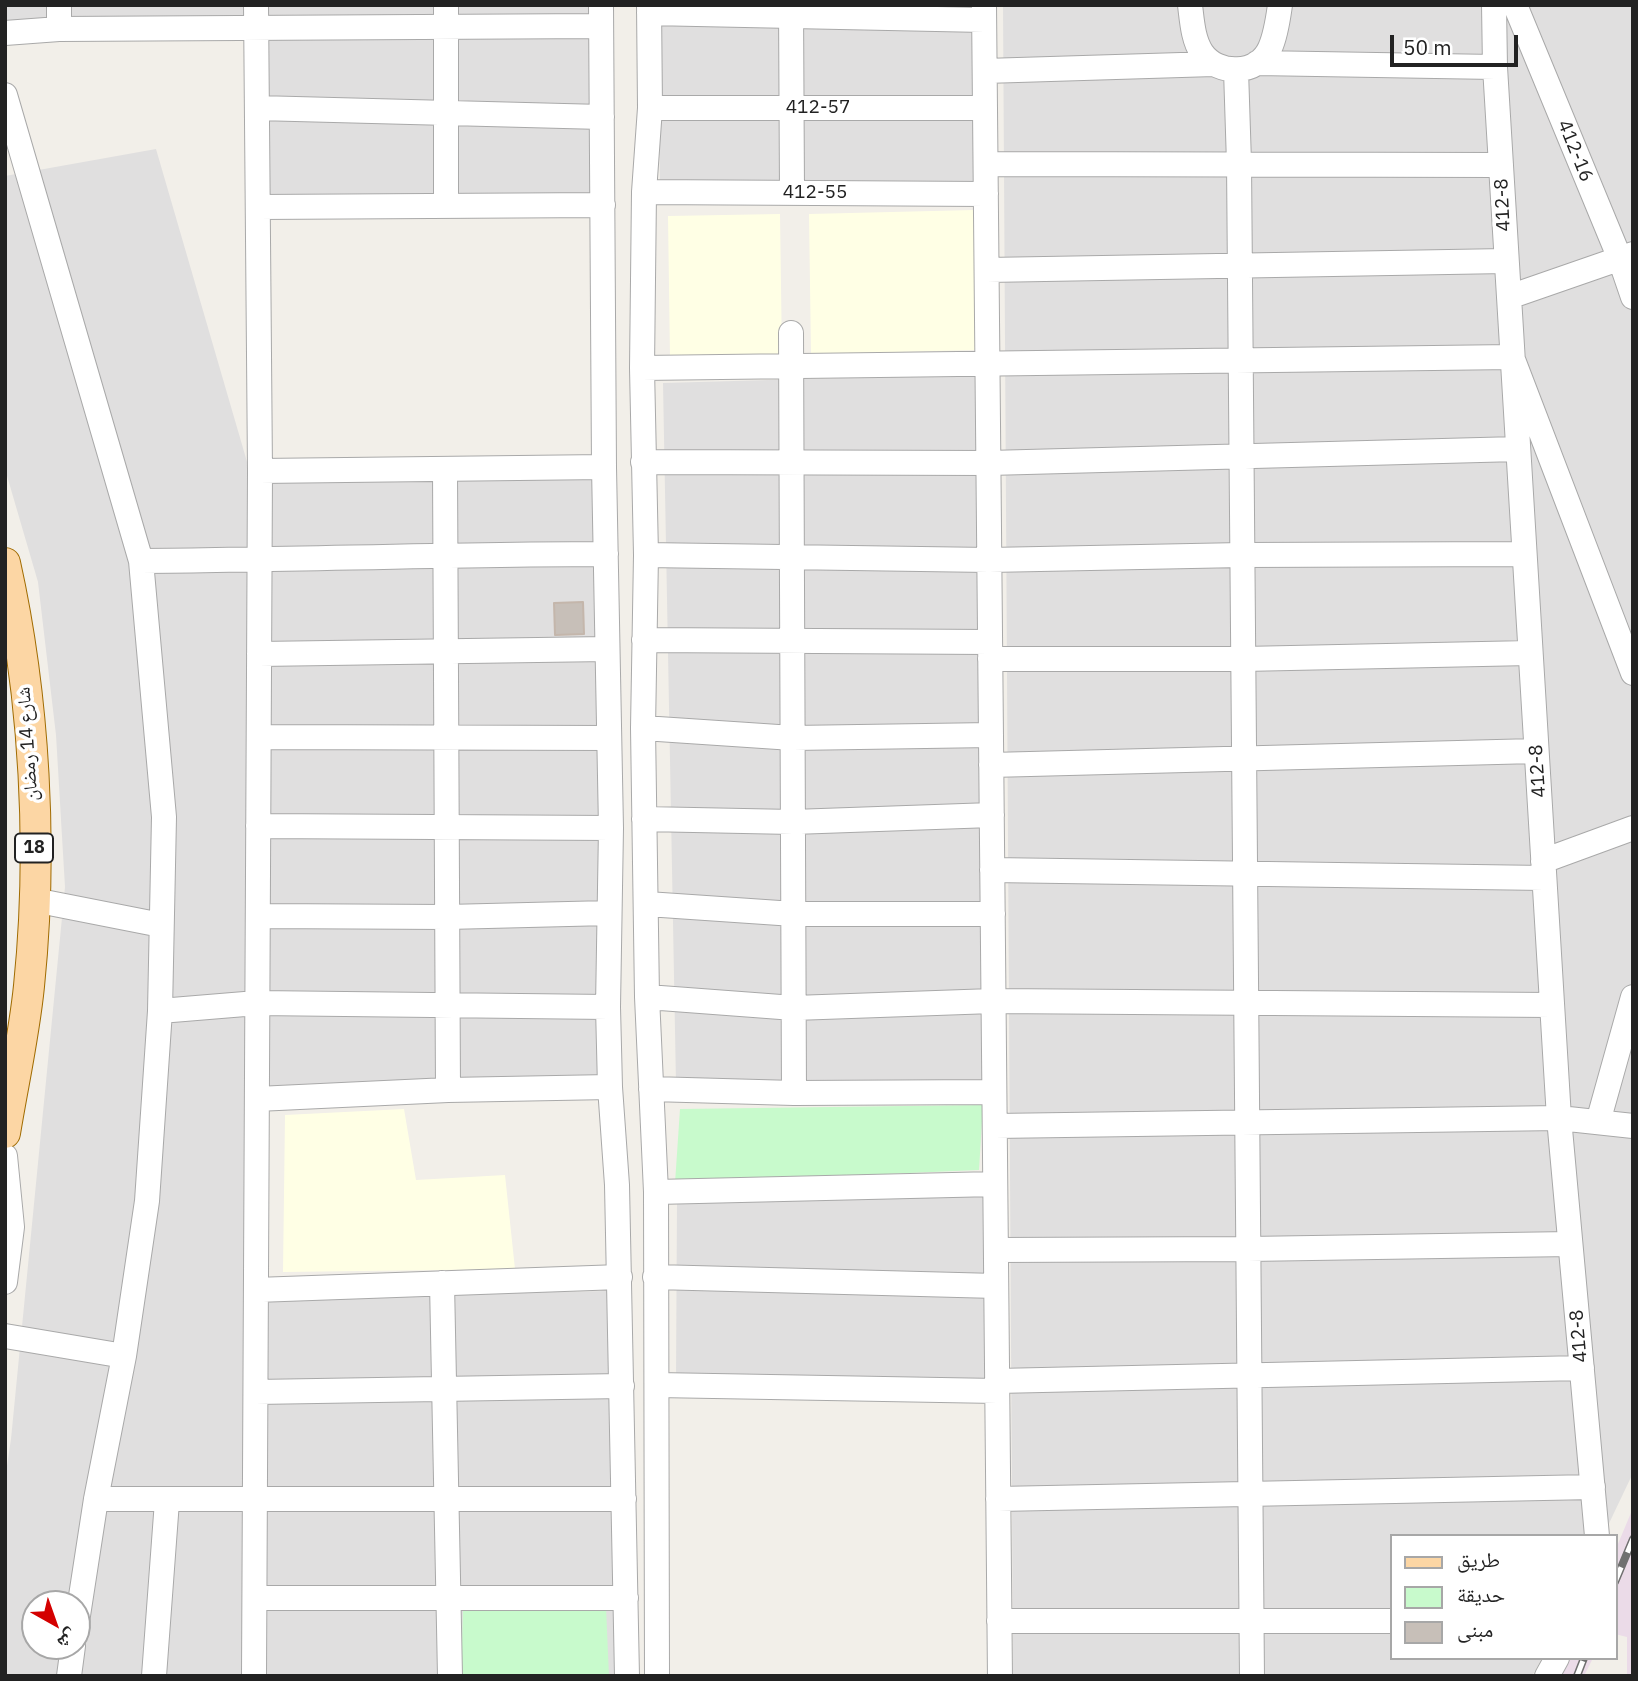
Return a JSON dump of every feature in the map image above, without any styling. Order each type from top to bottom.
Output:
[{"type":"main road","name":"شارع 14 رمضان","points":[[5,563],[21,657],[30,741],[34,825],[34,900],[29,988],[5,1133]]},
{"type":"street","points":[[1189,5],[1196,43],[1206,58],[1236,65],[1270,48],[1280,5]]},
{"type":"street","name":"412-8","points":[[1494,5],[1506,261],[1559,1118],[1597,1534]]},
{"type":"street","name":"412-16","points":[[1515,5],[1626,257],[1633,297]]},
{"type":"street","points":[[657,1676],[656,1185],[647,996],[643,728],[646,555],[642,368],[644,192],[650,108],[649,9],[984,13],[1000,1676]]},
{"type":"street","points":[[791,11],[792,193]]},
{"type":"street","points":[[5,33],[59,17],[601,15],[604,467],[611,828],[608,1007],[620,1277],[627,1676]]},
{"type":"street","points":[[254,1676],[260,561],[256,16]]},
{"type":"street","points":[[446,16],[446,206]]},
{"type":"street","points":[[1236,65],[1252,1676]]},
{"type":"street","points":[[985,71],[1236,65],[1495,67]]},
{"type":"street","points":[[5,95],[141,561],[164,817],[160,1011],[147,1201],[124,1356],[96,1499],[82,1590]]},
{"type":"street","points":[[257,108],[602,117]]},
{"type":"street","name":"412-57","points":[[650,108],[985,108]]},
{"type":"street","points":[[986,164],[1501,165]]},
{"type":"street","name":"412-55","points":[[644,192],[986,194]]},
{"type":"street","points":[[258,207],[603,205]]},
{"type":"street","points":[[1509,297],[1626,257]]},
{"type":"street","points":[[987,270],[1506,261]]},
{"type":"street","points":[[603,320],[643,321]]},
{"type":"street","points":[[791,333],[794,1093]]},
{"type":"street","points":[[642,368],[1512,357],[1633,673]]},
{"type":"street","points":[[643,462],[989,463],[1518,449]]},
{"type":"street","points":[[260,471],[604,467]]},
{"type":"street","points":[[445,469],[448,1090]]},
{"type":"street","points":[[141,561],[606,554]]},
{"type":"street","points":[[646,555],[989,560],[1242,555],[1524,554]]},
{"type":"street","points":[[644,640],[792,640],[990,651],[1243,659],[1531,653]]},
{"type":"street","points":[[259,654],[607,649]]},
{"type":"street","points":[[643,728],[793,737],[991,735]]},
{"type":"street","points":[[259,737],[609,738]]},
{"type":"street","points":[[991,765],[1536,751]]},
{"type":"street","points":[[644,819],[793,822],[992,815]]},
{"type":"street","points":[[258,827],[611,828]]},
{"type":"street","points":[[992,870],[1245,873],[1544,869],[1633,828]]},
{"type":"street","points":[[34,900],[162,925]]},
{"type":"street","points":[[647,904],[794,914],[993,914]]},
{"type":"street","points":[[259,916],[447,917],[609,913]]},
{"type":"street","points":[[647,996],[794,1007],[993,1001],[1552,1005]]},
{"type":"street","points":[[1598,1122],[1633,996]]},
{"type":"street","points":[[160,1011],[257,1003],[608,1007]]},
{"type":"street","points":[[257,1099],[448,1090],[610,1087]]},
{"type":"street","points":[[652,1100],[794,1093],[994,1091]]},
{"type":"street","points":[[614,1116],[626,1127],[643,1125],[649,1118],[652,1100]]},
{"type":"street","points":[[995,1126],[1559,1118],[1633,1126]]},
{"type":"street","points":[[5,1156],[12,1234],[5,1282]]},
{"type":"street","points":[[617,1185],[622,1173],[634,1167],[646,1169],[656,1185]]},
{"type":"street","points":[[656,1185],[995,1184]]},
{"type":"street","points":[[996,1250],[1248,1250],[1570,1244]]},
{"type":"street","points":[[256,1290],[620,1277]]},
{"type":"street","points":[[655,1277],[996,1286]]},
{"type":"street","points":[[442,1283],[450,1676]]},
{"type":"street","points":[[5,1336],[124,1356]]},
{"type":"street","points":[[657,1385],[997,1386],[1582,1368]]},
{"type":"street","points":[[256,1392],[622,1386]]},
{"type":"street","points":[[998,1499],[1593,1487]]},
{"type":"street","points":[[96,1499],[624,1499]]},
{"type":"street","points":[[154,1676],[167,1501]]},
{"type":"street","points":[[625,1571],[657,1570]]},
{"type":"street","points":[[255,1598],[626,1598]]},
{"type":"street","points":[[999,1621],[1390,1621]]},
{"type":"street","points":[[1547,1676],[1556,1660]]},
{"type":"shaded area","points":[[5,5],[591,5],[592,198],[269,196],[265,18],[5,23]]},
{"type":"shaded area","points":[[658,5],[984,5],[984,192],[660,190]]},
{"type":"shaded area","points":[[1003,5],[1633,5],[1633,1473],[1604,1534],[1390,1534],[1390,1660],[1541,1660],[1532,1676],[1013,1676]]},
{"type":"shaded area","points":[[156,149],[252,479],[594,477],[609,1079],[251,1097],[246,1297],[607,1291],[616,1676],[5,1676],[5,1479],[65,887],[56,735],[38,582],[5,469],[5,176]]},
{"type":"shaded area","points":[[974,210],[976,350],[811,354],[809,214]]},
{"type":"shaded area","points":[[780,214],[782,356],[670,358],[668,216]]},
{"type":"shaded area","points":[[983,374],[988,1081],[676,1084],[663,383]]},
{"type":"shaded area","points":[[404,1109],[416,1180],[505,1175],[515,1269],[283,1272],[285,1115]]},
{"type":"shaded area","points":[[993,1190],[991,1383],[676,1378],[677,1202]]},
{"type":"shaded area","points":[[1633,1508],[1633,1676],[1627,1676],[1627,1637],[1617,1634],[1617,1546]]},
{"type":"shaded area","points":[[1564,1660],[1592,1660],[1584,1676],[1556,1676]]},
{"type":"green space","points":[[983,1105],[979,1170],[675,1183],[680,1109]]},
{"type":"green space","points":[[606,1607],[609,1676],[461,1676],[463,1610]]},
{"type":"building","points":[[583,602],[584,634],[555,635],[554,603]]},
{"type":"railway","points":[[1617,1577],[1633,1539]]},
{"type":"railway","points":[[1577,1676],[1583,1660]]}]
